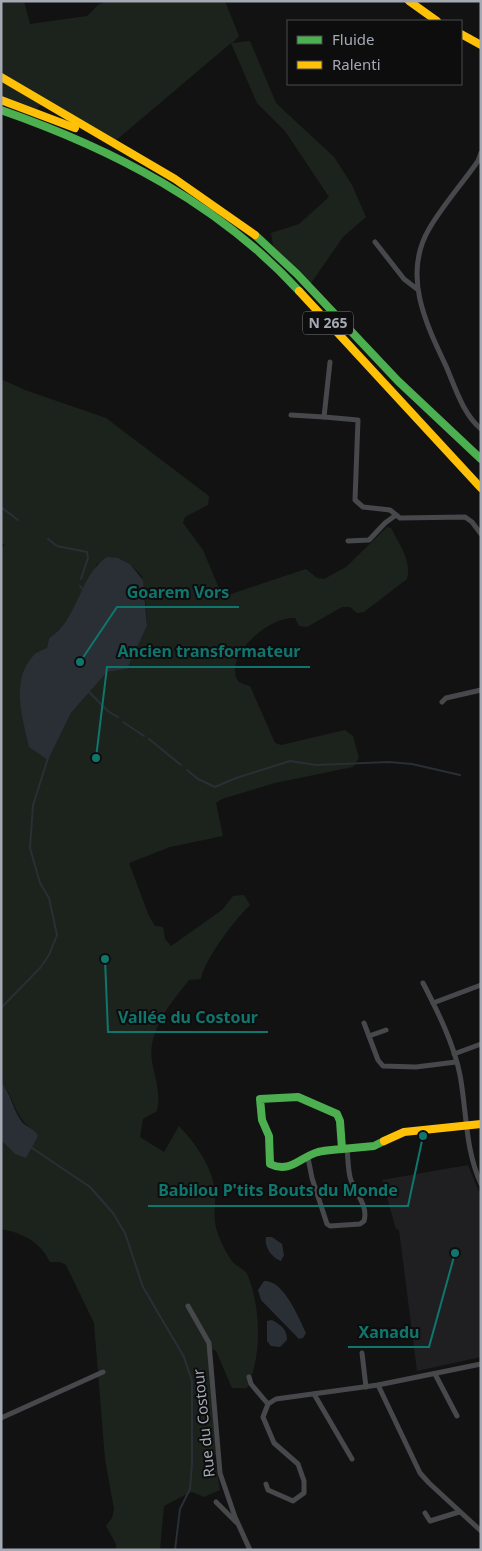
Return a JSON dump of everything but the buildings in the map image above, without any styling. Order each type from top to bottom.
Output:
[{"type":"main road","points":[[409,1],[436,20]]},
{"type":"main road","points":[[462,34],[481,44]]},
{"type":"main road","points":[[1,77],[42,104],[114,142],[146,163]]},
{"type":"main road","name":"N 265","points":[[1,100],[88,133],[146,163],[232,217],[274,252],[400,382],[481,460]]},
{"type":"main road","name":"N 265","points":[[1,110],[103,152],[156,180],[203,208],[267,258],[394,392],[481,488]]},
{"type":"main road","points":[[1,115],[50,132],[156,180]]},
{"type":"main road","points":[[345,1149],[337,1114],[298,1097],[260,1099],[262,1120],[269,1136],[270,1164],[280,1167],[294,1165],[316,1153],[374,1146],[404,1132],[481,1124]]},
{"type":"street","points":[[481,152],[478,161],[428,231],[419,257],[417,289],[425,322],[469,416],[481,429]]},
{"type":"street","points":[[375,242],[404,279],[417,289]]},
{"type":"street","points":[[324,417],[330,362]]},
{"type":"street","points":[[292,415],[358,420],[355,500],[363,507],[390,510],[396,515],[408,518],[465,517],[472,522],[481,534]]},
{"type":"street","points":[[348,541],[370,540],[385,523],[396,515]]},
{"type":"street","points":[[442,702],[446,698],[481,690]]},
{"type":"street","points":[[423,983],[454,1054],[460,1074],[470,1154],[481,1184]]},
{"type":"street","points":[[433,1003],[481,985]]},
{"type":"street","points":[[364,1023],[378,1060],[383,1066],[416,1067],[456,1062]]},
{"type":"street","points":[[369,1036],[386,1030]]},
{"type":"street","points":[[454,1054],[481,1044]]},
{"type":"street","points":[[308,1158],[312,1178],[327,1224],[330,1226],[360,1224],[364,1222],[365,1217],[362,1199],[350,1178],[345,1149]]},
{"type":"street","name":"Rue du Costour","points":[[188,1306],[208,1338],[220,1473],[238,1524],[250,1550]]},
{"type":"street","points":[[362,1353],[366,1387]]},
{"type":"street","points":[[266,1484],[268,1490],[293,1501],[304,1493],[304,1481],[298,1464],[274,1443],[263,1417],[268,1404],[276,1399],[378,1385],[481,1364]]},
{"type":"street","points":[[1,1418],[103,1372]]},
{"type":"street","points":[[435,1374],[457,1416]]},
{"type":"street","points":[[249,1377],[251,1384],[268,1404]]},
{"type":"street","points":[[378,1385],[420,1473],[481,1531]]},
{"type":"street","points":[[314,1394],[352,1459]]},
{"type":"street","points":[[216,1502],[238,1524]]},
{"type":"street","points":[[425,1513],[430,1521],[459,1512]]},
{"type":"shaded area","points":[[1,1],[24,1],[30,24],[87,16],[98,5],[108,1],[225,1],[239,36],[232,43],[250,41],[276,103],[334,157],[352,185],[366,217],[343,237],[309,286],[274,252],[271,233],[299,224],[329,197],[285,131],[257,103],[231,43],[114,142],[42,104],[34,111],[1,100]]},
{"type":"shaded area","points":[[1,379],[25,390],[106,418],[209,496],[208,505],[185,517],[183,523],[203,550],[221,593],[225,596],[306,569],[317,578],[324,579],[346,567],[387,527],[391,528],[398,540],[408,566],[407,579],[364,612],[357,613],[350,607],[342,607],[307,627],[299,626],[295,618],[276,622],[247,643],[236,662],[236,678],[240,683],[250,686],[275,743],[281,745],[345,730],[353,736],[359,758],[353,767],[275,783],[222,799],[216,803],[223,836],[170,847],[129,863],[149,916],[155,926],[163,927],[165,939],[171,946],[222,910],[233,896],[244,895],[250,905],[221,940],[208,961],[201,979],[189,980],[168,1008],[157,1028],[151,1050],[158,1092],[158,1105],[157,1111],[143,1119],[140,1137],[164,1152],[179,1126],[207,1164],[215,1192],[216,1229],[230,1258],[248,1276],[255,1303],[258,1332],[255,1362],[247,1388],[232,1388],[216,1351],[208,1347],[216,1455],[214,1456],[220,1490],[204,1497],[192,1492],[164,1506],[160,1550],[116,1550],[116,1544],[106,1526],[112,1518],[114,1509],[105,1459],[94,1323],[66,1265],[60,1262],[50,1262],[36,1244],[17,1233],[1,1229],[1,1140],[15,1154],[36,1132],[23,1121],[1,1082],[1,548],[5,545],[1,542]],"holes":[[[118,558],[130,564],[142,576],[147,626],[127,669],[107,672],[71,713],[48,760],[34,655],[47,648],[49,638],[56,633],[70,615],[97,564]]]},
{"type":"shaded area","points":[[107,557],[118,558],[130,564],[143,580],[147,626],[127,669],[107,672],[71,713],[48,760],[29,747],[20,700],[22,677],[26,666],[33,656],[47,648],[49,638],[66,621],[90,575]]},
{"type":"shaded area","points":[[1,1082],[22,1122],[37,1133],[38,1136],[26,1158],[15,1154],[1,1140]]},
{"type":"shaded area","points":[[468,1165],[481,1197],[481,1357],[417,1371],[399,1230],[396,1229],[382,1180]]},
{"type":"shaded area","points":[[266,1237],[272,1237],[282,1244],[284,1255],[281,1261],[269,1252],[266,1245]]},
{"type":"shaded area","points":[[264,1281],[278,1286],[290,1301],[306,1333],[303,1338],[299,1339],[261,1300],[258,1290]]},
{"type":"shaded area","points":[[272,1320],[281,1326],[286,1333],[287,1340],[280,1347],[271,1346],[267,1341],[267,1321]]},
{"type":"waterway","points":[[1,507],[18,520]]},
{"type":"waterway","points":[[48,539],[57,546],[87,552],[88,558],[81,579]]},
{"type":"waterway","points":[[80,586],[84,591]]},
{"type":"waterway","points":[[88,691],[109,712],[118,717]]},
{"type":"waterway","points":[[123,722],[144,736]]},
{"type":"waterway","points":[[149,739],[181,765]]},
{"type":"waterway","points":[[1,1008],[40,968],[49,955],[57,935],[49,898],[40,883],[30,848],[33,805],[48,758]]},
{"type":"waterway","points":[[187,770],[198,779],[215,787],[236,778],[290,761],[316,765],[389,762],[412,764],[460,775]]},
{"type":"waterway","points":[[32,1148],[90,1187],[113,1213],[125,1233],[143,1287],[184,1357],[192,1381],[192,1464],[190,1489],[180,1509],[175,1550]]},
{"type":"traffic: fast","points":[[1,110],[84,142],[162,182],[234,232],[268,260],[299,291]]},
{"type":"traffic: fast","points":[[255,235],[297,274],[398,381],[481,459]]},
{"type":"traffic: fast","points":[[342,1149],[318,1152],[289,1166],[277,1167],[270,1164],[269,1136],[262,1120],[260,1099],[298,1097],[337,1114],[340,1121],[342,1149],[374,1146],[384,1141]]},
{"type":"traffic: slow","points":[[409,1],[436,20]]},
{"type":"traffic: slow","points":[[462,35],[481,45]]},
{"type":"traffic: slow","points":[[1,77],[175,179],[255,235]]},
{"type":"traffic: slow","points":[[1,100],[75,128]]},
{"type":"traffic: slow","points":[[299,291],[481,488]]},
{"type":"traffic: slow","points":[[384,1141],[404,1132],[481,1124]]},
{"type":"place","name":"Goarem Vors","points":[[80,662]]},
{"type":"place","name":"Ancien transformateur","points":[[96,758]]},
{"type":"place","name":"Vallée du Costour","points":[[105,959]]},
{"type":"place","name":"Babilou P'tits Bouts du Monde","points":[[423,1136]]},
{"type":"place","name":"Xanadu","points":[[455,1253]]}]
